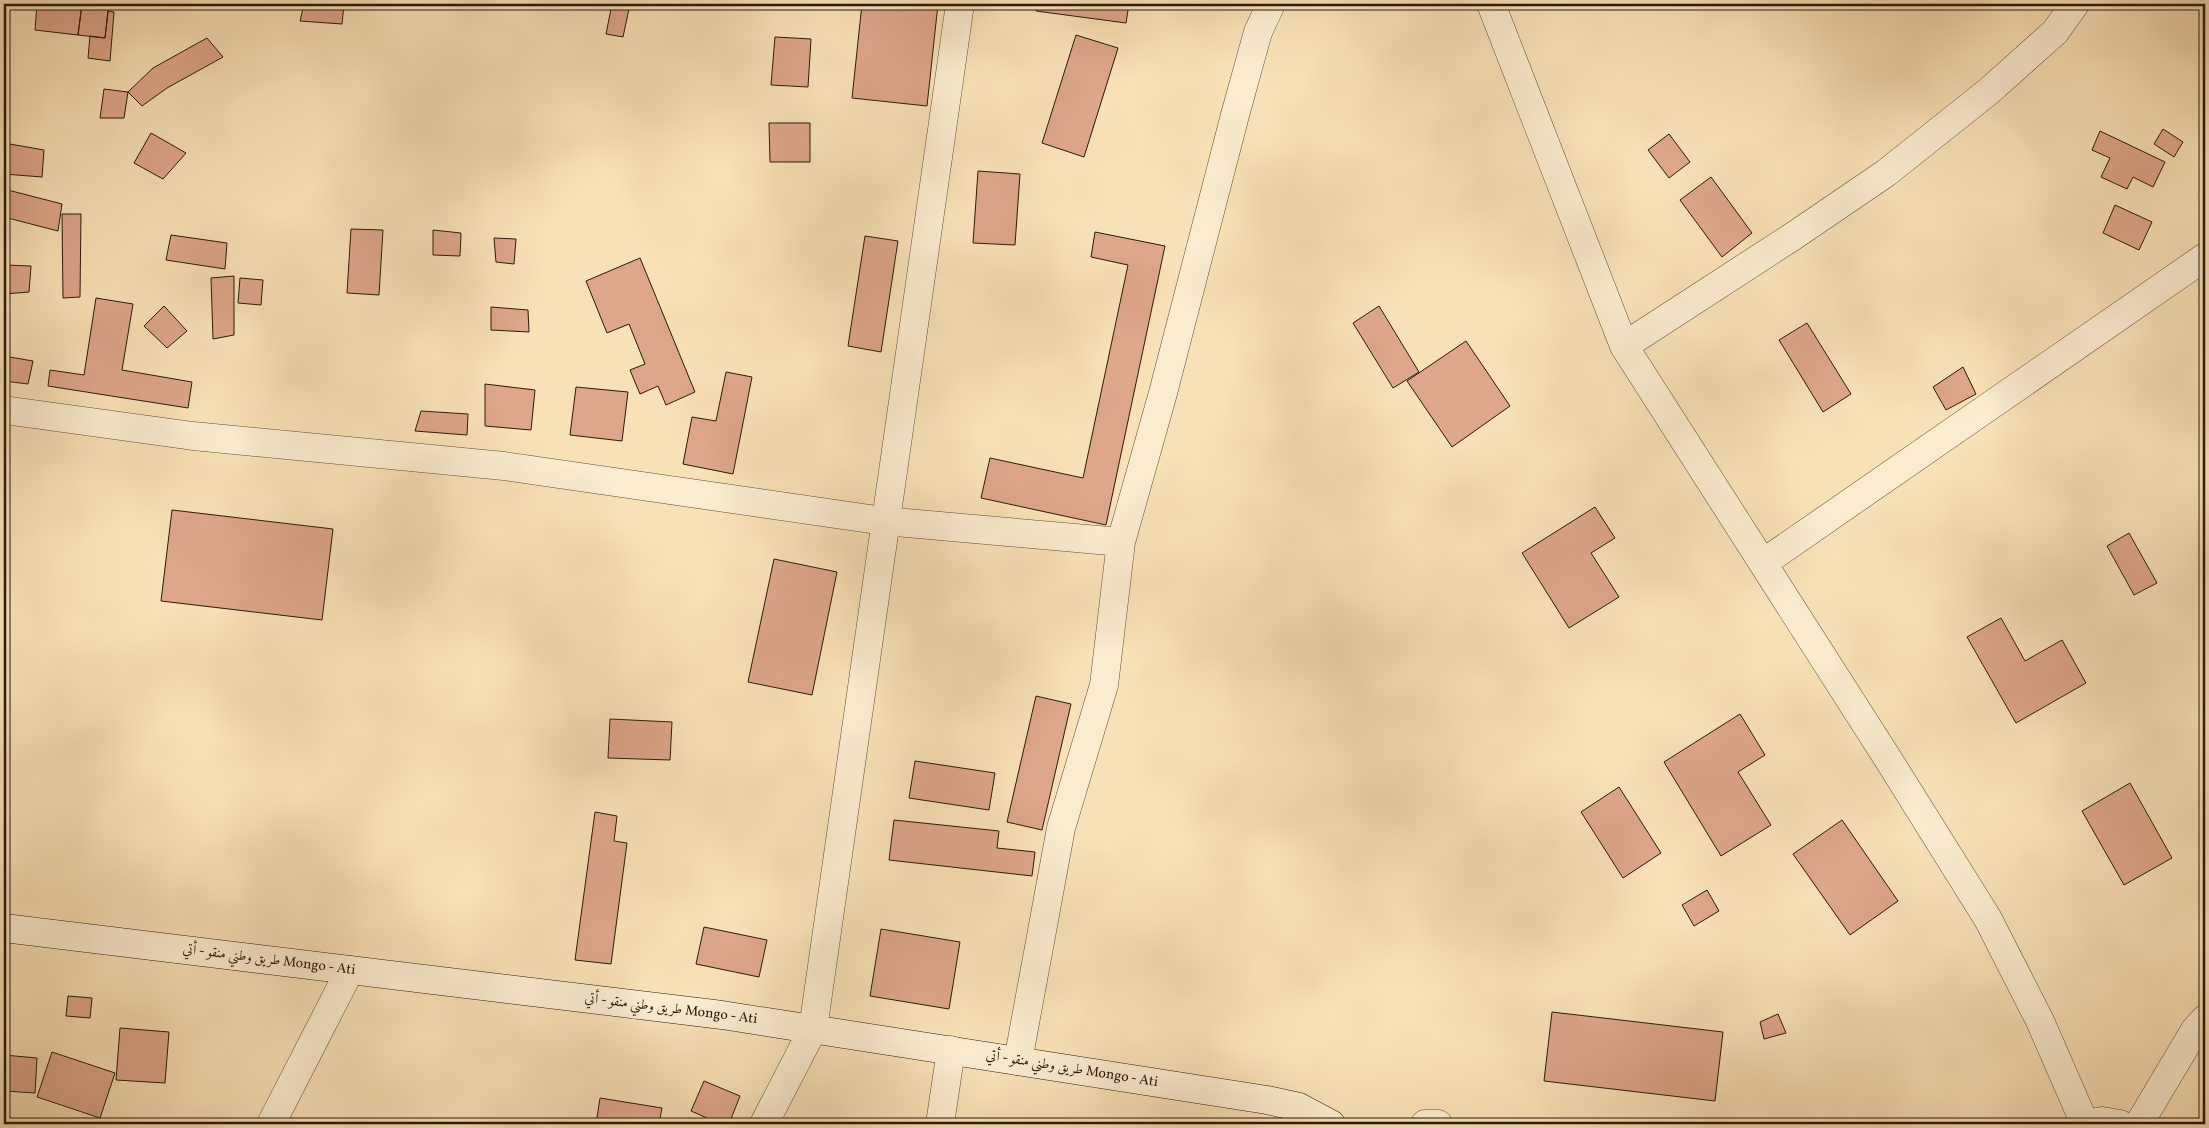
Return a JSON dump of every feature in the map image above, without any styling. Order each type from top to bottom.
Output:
[{"type":"street","points":[[764,1124],[813,1029],[884,521],[960,4]]},
{"type":"street","points":[[1018,1061],[1061,828],[1104,685],[1120,542],[1163,393],[1258,32],[1271,4]]},
{"type":"street","points":[[1490,4],[1624,346],[1988,919],[2040,1021],[2085,1124],[2102,1121],[2120,1124]]},
{"type":"street","points":[[1624,346],[1886,173],[1996,84],[2055,32],[2075,4]]},
{"type":"street","points":[[1763,563],[2205,257]]},
{"type":"street","points":[[4,410],[193,436],[504,466],[884,521],[1120,542]]},
{"type":"street","name":"طريق وطني منقو - أتي Mongo - Ati","points":[[4,928],[722,1015],[1267,1100],[1299,1107],[1332,1124]]},
{"type":"street","points":[[272,1124],[350,970]]},
{"type":"street","points":[[2139,1124],[2195,1030],[2205,1019]]},
{"type":"street","points":[[940,1124],[951,1050]]},
{"type":"street","points":[[1425,1124],[1438,1124]]},
{"type":"building","points":[[37,4],[82,4],[78,35],[35,30]]},
{"type":"building","points":[[82,4],[109,4],[105,38],[78,35]]},
{"type":"building","points":[[304,4],[344,4],[342,24],[300,21]]},
{"type":"building","points":[[612,4],[630,4],[623,37],[606,34]]},
{"type":"building","points":[[862,4],[938,4],[927,106],[852,98]]},
{"type":"building","points":[[1037,4],[1129,4],[1126,23],[1036,11]]},
{"type":"building","points":[[108,11],[114,12],[110,61],[88,58],[90,36],[105,38]]},
{"type":"building","points":[[1076,35],[1118,48],[1084,157],[1042,143]]},
{"type":"building","points":[[775,37],[811,39],[808,87],[771,85]]},
{"type":"building","points":[[207,38],[223,57],[167,88],[142,106],[128,92],[153,68]]},
{"type":"building","points":[[104,89],[128,92],[124,118],[100,118]]},
{"type":"building","points":[[769,123],[810,123],[810,162],[770,162]]},
{"type":"building","points":[[2163,129],[2183,142],[2174,157],[2154,144]]},
{"type":"building","points":[[2100,131],[2165,162],[2153,187],[2133,177],[2127,189],[2101,177],[2110,158],[2092,150]]},
{"type":"building","points":[[151,133],[186,153],[163,179],[134,163]]},
{"type":"building","points":[[1669,134],[1690,162],[1669,178],[1648,150]]},
{"type":"building","points":[[4,143],[44,150],[42,177],[4,174]]},
{"type":"building","points":[[978,171],[1020,174],[1015,245],[973,243]]},
{"type":"building","points":[[1711,177],[1752,233],[1722,257],[1680,200]]},
{"type":"building","points":[[4,189],[62,204],[58,231],[4,217]]},
{"type":"building","points":[[2115,205],[2152,222],[2139,250],[2103,233]]},
{"type":"building","points":[[62,214],[81,214],[80,297],[63,298]]},
{"type":"building","points":[[351,229],[383,230],[379,295],[347,293]]},
{"type":"building","points":[[433,230],[461,233],[460,256],[433,255]]},
{"type":"building","points":[[1095,232],[1165,246],[1106,525],[981,498],[990,458],[1083,478],[1128,265],[1091,257]]},
{"type":"building","points":[[171,235],[227,243],[225,269],[166,260]]},
{"type":"building","points":[[865,236],[898,241],[881,352],[848,346]]},
{"type":"building","points":[[494,238],[516,239],[514,264],[496,262]]},
{"type":"building","points":[[640,258],[695,392],[666,405],[658,386],[640,394],[630,370],[645,364],[629,324],[607,333],[586,281]]},
{"type":"building","points":[[4,265],[31,266],[29,292],[4,294]]},
{"type":"building","points":[[234,276],[234,335],[213,339],[211,278]]},
{"type":"building","points":[[240,278],[263,280],[261,305],[238,303]]},
{"type":"building","points":[[96,298],[133,304],[122,370],[192,382],[188,408],[48,386],[50,370],[84,375]]},
{"type":"building","points":[[164,306],[187,331],[167,348],[144,326]]},
{"type":"building","points":[[1379,306],[1419,372],[1393,388],[1353,323]]},
{"type":"building","points":[[491,307],[528,310],[529,332],[491,330]]},
{"type":"building","points":[[1807,323],[1851,394],[1823,412],[1779,340]]},
{"type":"building","points":[[1466,341],[1510,406],[1452,447],[1407,381]]},
{"type":"building","points":[[4,356],[33,361],[28,384],[4,381]]},
{"type":"building","points":[[1963,367],[1976,394],[1946,410],[1933,387]]},
{"type":"building","points":[[726,372],[752,377],[733,474],[683,464],[692,417],[716,421]]},
{"type":"building","points":[[485,384],[535,390],[531,430],[485,426]]},
{"type":"building","points":[[576,387],[628,392],[622,441],[570,435]]},
{"type":"building","points":[[421,411],[468,414],[467,435],[415,431]]},
{"type":"building","points":[[1595,507],[1615,538],[1591,553],[1619,597],[1569,628],[1522,553]]},
{"type":"building","points":[[172,510],[333,529],[322,620],[161,601]]},
{"type":"building","points":[[2129,533],[2157,583],[2134,595],[2107,546]]},
{"type":"building","points":[[774,559],[837,572],[812,695],[748,682]]},
{"type":"building","points":[[2001,618],[2025,661],[2062,640],[2086,683],[2016,723],[1967,637]]},
{"type":"building","points":[[1036,696],[1071,704],[1042,830],[1007,822]]},
{"type":"building","points":[[1740,714],[1765,755],[1738,772],[1771,825],[1721,856],[1664,762]]},
{"type":"building","points":[[610,719],[672,722],[670,760],[608,758]]},
{"type":"building","points":[[915,761],[995,773],[989,810],[909,798]]},
{"type":"building","points":[[2130,783],[2172,858],[2124,885],[2082,811]]},
{"type":"building","points":[[1619,787],[1661,853],[1623,878],[1581,812]]},
{"type":"building","points":[[595,812],[617,816],[614,841],[627,843],[611,964],[575,960]]},
{"type":"building","points":[[894,820],[999,831],[997,848],[1035,852],[1032,876],[889,860]]},
{"type":"building","points":[[1842,820],[1898,901],[1850,935],[1793,854]]},
{"type":"building","points":[[1707,890],[1719,911],[1694,926],[1682,905]]},
{"type":"building","points":[[704,927],[767,940],[759,977],[696,964]]},
{"type":"building","points":[[881,929],[960,942],[949,1009],[870,996]]},
{"type":"building","points":[[68,996],[92,998],[90,1018],[66,1016]]},
{"type":"building","points":[[1552,1012],[1723,1032],[1715,1101],[1544,1081]]},
{"type":"building","points":[[1778,1014],[1786,1033],[1764,1039],[1760,1022]]},
{"type":"building","points":[[120,1028],[169,1032],[165,1083],[116,1080]]},
{"type":"building","points":[[52,1052],[115,1073],[100,1118],[37,1097]]},
{"type":"building","points":[[4,1055],[37,1058],[35,1093],[4,1091]]},
{"type":"building","points":[[704,1081],[740,1096],[729,1124],[704,1124],[707,1118],[691,1111]]},
{"type":"building","points":[[600,1098],[662,1108],[659,1124],[596,1124]]}]
